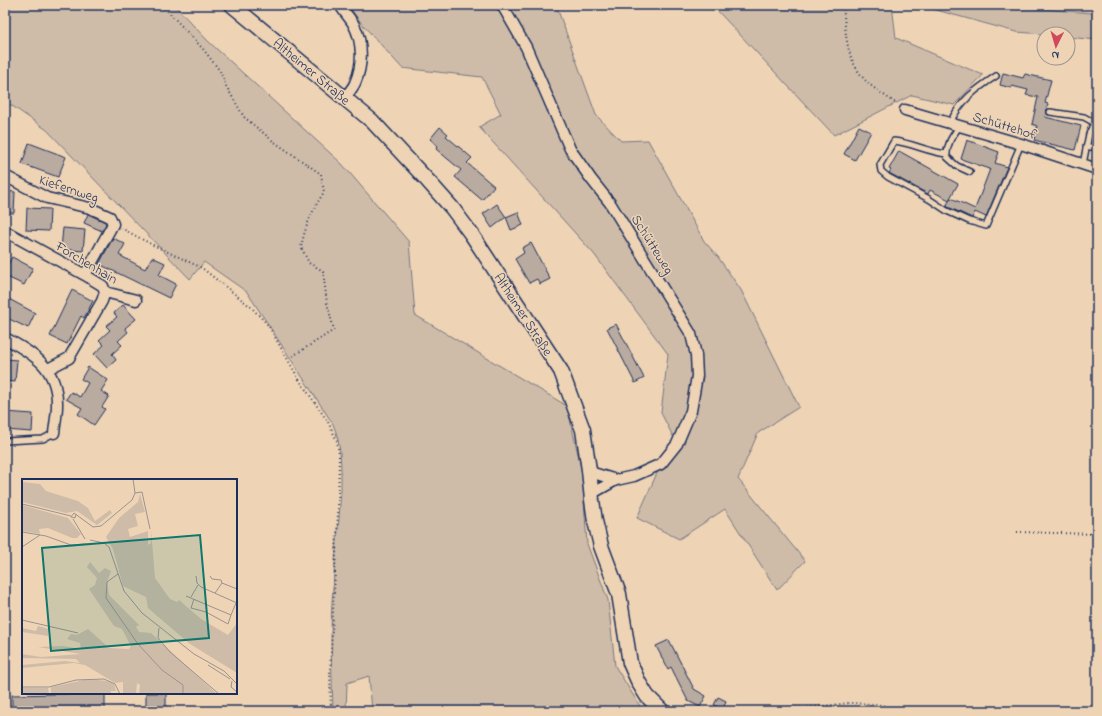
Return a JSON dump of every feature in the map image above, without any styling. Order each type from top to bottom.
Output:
[{"type":"street","name":"Altheimer Straße","points":[[232,5],[372,121],[452,208],[472,235],[561,371],[583,430],[590,472],[591,494],[595,521],[601,546],[619,594],[630,663],[647,696],[662,711]]},
{"type":"street","points":[[340,5],[354,25],[361,44],[361,62],[358,75],[355,83],[345,98]]},
{"type":"street","name":"Schütteweg","points":[[502,5],[526,47],[570,149],[610,203],[692,334],[696,355],[697,376],[691,411],[677,444],[661,464],[634,476],[616,480],[591,494]]},
{"type":"street","name":"Schüttehof","points":[[905,110],[1021,144],[1097,169]]},
{"type":"street","name":"Kiefernweg","points":[[5,176],[47,198],[97,211],[110,217],[113,224]]},
{"type":"street","points":[[85,275],[113,224]]},
{"type":"street","name":"Forchenhain","points":[[5,231],[85,275],[103,286],[105,292],[136,300]]},
{"type":"street","points":[[48,369],[69,358],[102,301],[105,292]]},
{"type":"street","points":[[5,338],[27,350],[48,369],[55,385],[57,404],[54,433]]},
{"type":"street","points":[[590,472],[616,480]]},
{"type":"lane","points":[[970,172],[958,166],[947,157],[946,150],[955,124],[955,111],[965,99],[996,76]]},
{"type":"lane","points":[[1050,112],[1084,117],[1094,122]]},
{"type":"lane","points":[[1083,164],[1086,147],[1097,116]]},
{"type":"lane","points":[[947,154],[938,153],[905,142],[894,141],[880,165],[881,171],[888,177],[929,199],[947,211],[969,221],[986,226],[1021,144]]},
{"type":"lane","points":[[1086,147],[1097,148]]},
{"type":"lane","points":[[5,441],[43,439],[54,433]]},
{"type":"path","points":[[162,5],[203,49],[220,71],[226,86],[244,117],[273,141],[321,174],[324,192],[313,210],[306,226],[301,247],[309,263],[323,271],[327,303],[334,330],[288,359]]},
{"type":"path","points":[[843,5],[846,45],[853,62],[866,81],[905,110]]},
{"type":"path","points":[[113,224],[202,268],[251,306],[268,325],[300,381],[328,422],[337,440],[339,454],[338,512],[330,673],[331,711]]},
{"type":"path","points":[[1017,532],[1097,534]]},
{"type":"path","points":[[768,711],[789,707],[805,708],[850,703],[875,704],[912,711]]},
{"type":"shaded area","points":[[5,5],[174,5],[208,41],[342,164],[409,242],[415,315],[567,406],[582,472],[587,544],[608,600],[615,666],[643,711],[372,711],[369,676],[347,683],[346,711],[333,711],[331,615],[341,490],[341,465],[338,440],[333,424],[247,292],[204,262],[190,279],[47,130],[5,101]]},
{"type":"shaded area","points":[[348,5],[556,5],[596,115],[621,141],[648,140],[704,241],[718,257],[741,290],[799,407],[758,433],[738,479],[805,561],[777,590],[725,509],[679,539],[637,518],[661,464],[677,444],[661,413],[668,354],[594,254],[479,127],[501,114],[482,77],[402,68],[362,24]]},
{"type":"shaded area","points":[[712,5],[892,5],[896,38],[983,75],[954,105],[912,95],[834,135]]},
{"type":"shaded area","points":[[918,5],[1017,5],[1030,8],[1097,14],[1097,40],[1076,38],[1076,26],[1036,26],[1036,33],[1016,32]]},
{"type":"building","points":[[1003,73],[1023,78],[1025,74],[1051,80],[1045,103],[1048,104],[1045,117],[1081,126],[1075,150],[1034,140],[1037,126],[1032,124],[1038,97],[1026,95],[1028,90],[1000,85]]},
{"type":"building","points":[[859,126],[871,132],[855,160],[844,154]]},
{"type":"building","points":[[440,127],[448,134],[446,136],[472,158],[467,163],[494,186],[482,200],[455,177],[461,170],[436,149],[438,146],[430,139]]},
{"type":"building","points":[[967,140],[999,152],[995,163],[1007,167],[986,217],[975,212],[972,218],[946,206],[951,198],[975,209],[990,169],[961,159]]},
{"type":"building","points":[[29,143],[66,157],[58,177],[22,164]]},
{"type":"building","points":[[899,151],[958,184],[949,200],[930,190],[928,194],[889,173],[891,170],[889,169]]},
{"type":"building","points":[[5,191],[15,192],[14,213],[5,213]]},
{"type":"building","points":[[497,204],[506,217],[492,228],[483,214]]},
{"type":"building","points":[[27,208],[50,209],[49,231],[26,230]]},
{"type":"building","points":[[518,212],[523,225],[511,230],[506,217]]},
{"type":"building","points":[[88,214],[105,222],[106,224],[102,231],[84,223]]},
{"type":"building","points":[[63,228],[85,230],[83,251],[61,249]]},
{"type":"building","points":[[113,238],[125,244],[119,255],[145,269],[152,257],[165,263],[159,275],[176,284],[169,298],[99,264]]},
{"type":"building","points":[[531,243],[550,279],[540,284],[537,279],[529,283],[515,259],[524,253],[522,248]]},
{"type":"building","points":[[12,257],[33,268],[24,285],[5,276],[5,270]]},
{"type":"building","points":[[72,290],[93,301],[84,318],[81,316],[67,344],[50,336]]},
{"type":"building","points":[[5,297],[35,313],[28,328],[5,317]]},
{"type":"building","points":[[123,305],[136,319],[125,328],[128,332],[118,341],[122,345],[112,354],[116,360],[107,368],[94,354],[104,345],[99,340],[110,330],[106,326],[117,317],[114,313]]},
{"type":"building","points":[[616,324],[644,378],[635,383],[607,328]]},
{"type":"building","points":[[5,359],[17,360],[15,382],[5,381]]},
{"type":"building","points":[[88,367],[108,380],[101,391],[109,396],[102,407],[105,409],[94,425],[78,414],[82,408],[66,399],[71,392],[80,397],[88,383],[81,379]]},
{"type":"building","points":[[5,412],[33,414],[32,432],[5,430]]},
{"type":"building","points":[[669,640],[694,689],[706,696],[700,707],[688,701],[671,667],[668,669],[656,646]]},
{"type":"building","points":[[105,694],[105,711],[12,711],[12,695]]},
{"type":"building","points":[[146,694],[166,694],[166,711],[146,711]]},
{"type":"building","points":[[718,697],[726,701],[723,709],[714,705]]}]
